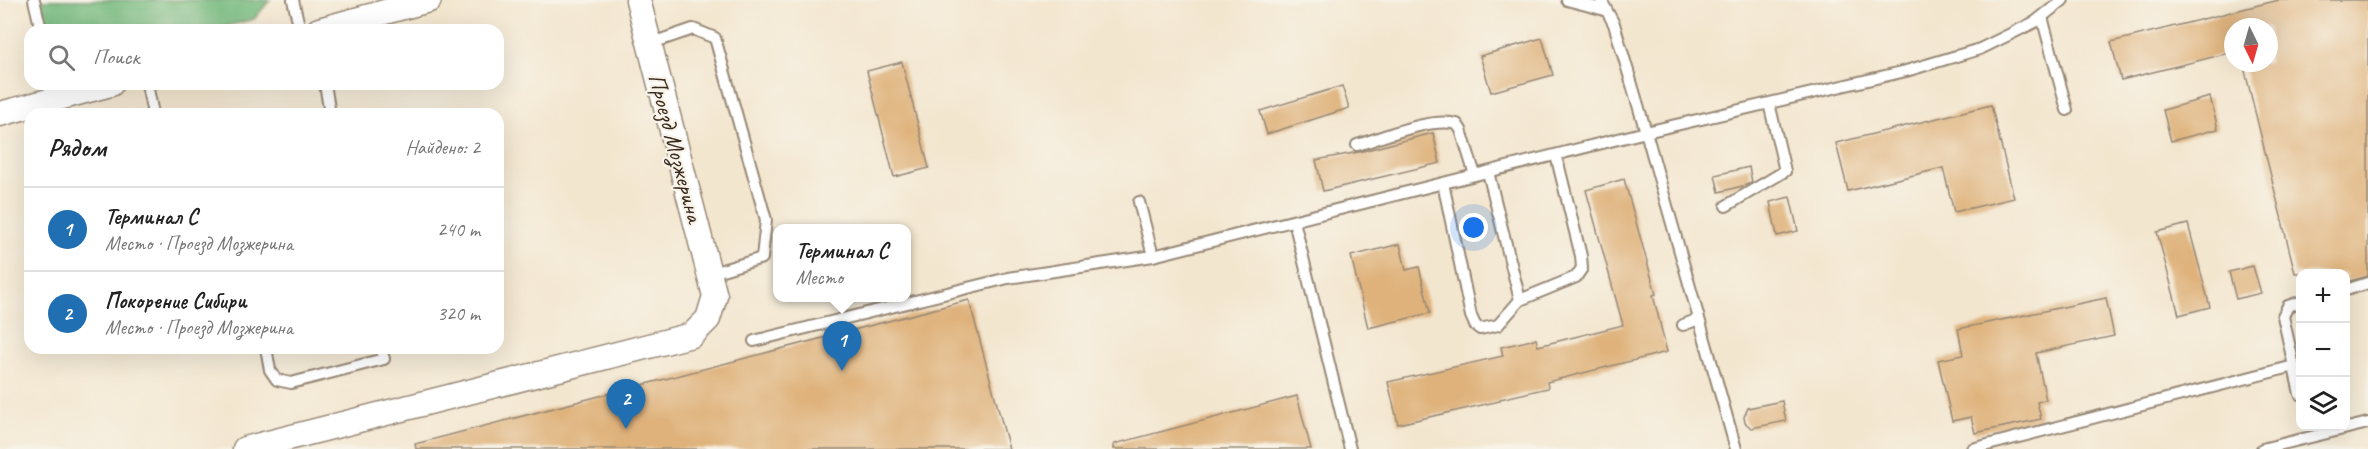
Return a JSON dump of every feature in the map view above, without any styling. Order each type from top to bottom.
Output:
[{"type":"street","points":[[341,24],[429,0]]},
{"type":"street","name":"Проезд Мозжерина","points":[[638,0],[712,285]]},
{"type":"street","points":[[0,114],[56,92]]},
{"type":"street","points":[[245,449],[692,335],[708,319],[712,285]]},
{"type":"lane","points":[[34,0],[40,24]]},
{"type":"lane","points":[[293,0],[299,24]]},
{"type":"lane","points":[[1567,0],[1603,5],[1614,24],[1736,449]]},
{"type":"lane","points":[[754,341],[1008,278],[1153,256],[1646,132],[1954,58],[2007,37],[2042,17],[2063,0]]},
{"type":"lane","points":[[2042,17],[2067,110]]},
{"type":"lane","points":[[649,44],[693,29],[715,38],[766,220],[762,258],[712,285]]},
{"type":"lane","points":[[148,90],[152,108]]},
{"type":"lane","points":[[326,90],[329,108]]},
{"type":"lane","points":[[1726,206],[1785,171],[1769,104]]},
{"type":"lane","points":[[1357,145],[1433,123],[1457,124],[1475,175]]},
{"type":"lane","points":[[1443,183],[1475,325],[1480,329],[1498,325],[1520,300],[1576,277],[1582,268],[1556,155]]},
{"type":"lane","points":[[1488,172],[1520,300]]},
{"type":"lane","points":[[1139,202],[1153,256]]},
{"type":"lane","points":[[1294,221],[1350,449]]},
{"type":"lane","points":[[2350,289],[2368,283]]},
{"type":"lane","points":[[2296,304],[2288,306],[2283,316],[2297,377]]},
{"type":"lane","points":[[1683,325],[1699,319]]},
{"type":"lane","points":[[267,354],[270,370],[277,380],[291,383],[384,359],[383,354]]},
{"type":"lane","points":[[1972,449],[2294,366]]},
{"type":"lane","points":[[2266,448],[2310,432],[2368,423]]},
{"type":"green space","points":[[40,0],[270,0],[254,19],[234,24],[48,24]]},
{"type":"building","points":[[2279,0],[2368,0],[2368,276],[2350,281],[2350,269],[2296,269],[2295,273],[2245,72],[2278,72],[2278,18],[2224,18],[2224,54],[2121,80],[2111,42]]},
{"type":"building","points":[[1542,38],[1553,75],[1491,92],[1480,56]]},
{"type":"building","points":[[902,62],[929,168],[894,177],[867,71]]},
{"type":"building","points":[[1342,86],[1349,108],[1267,134],[1260,111]]},
{"type":"building","points":[[2210,97],[2218,129],[2171,141],[2163,110]]},
{"type":"building","points":[[1991,105],[2014,198],[1954,212],[1943,168],[1848,191],[1836,143]]},
{"type":"building","points":[[1433,133],[1440,163],[1323,191],[1316,160],[1359,152]]},
{"type":"building","points":[[1749,167],[1752,182],[1719,192],[1715,175]]},
{"type":"building","points":[[1624,179],[1656,294],[1653,295],[1667,352],[1547,382],[1548,388],[1500,399],[1500,401],[1398,424],[1388,382],[1503,356],[1501,347],[1536,339],[1538,346],[1623,325],[1586,190]]},
{"type":"building","points":[[1790,197],[1798,231],[1777,236],[1770,202]]},
{"type":"building","points":[[2188,224],[2210,307],[2179,315],[2157,232]]},
{"type":"building","points":[[1400,244],[1406,270],[1419,267],[1430,313],[1368,328],[1351,256]]},
{"type":"building","points":[[2253,266],[2261,293],[2236,299],[2229,272]]},
{"type":"building","points":[[2106,298],[2114,336],[2036,353],[2046,400],[2037,402],[2041,419],[1975,433],[1971,417],[1952,421],[1938,360],[1963,355],[1958,329]]},
{"type":"building","points":[[969,300],[1009,449],[416,449],[415,444]]},
{"type":"building","points":[[1297,396],[1311,449],[1114,449],[1114,444]]},
{"type":"building","points":[[1782,401],[1786,421],[1752,428],[1745,423],[1744,417],[1748,408]]},
{"type":"place","name":"Терминал С","points":[[842,371]]},
{"type":"place","name":"Покорение Сибири","points":[[626,429]]}]
